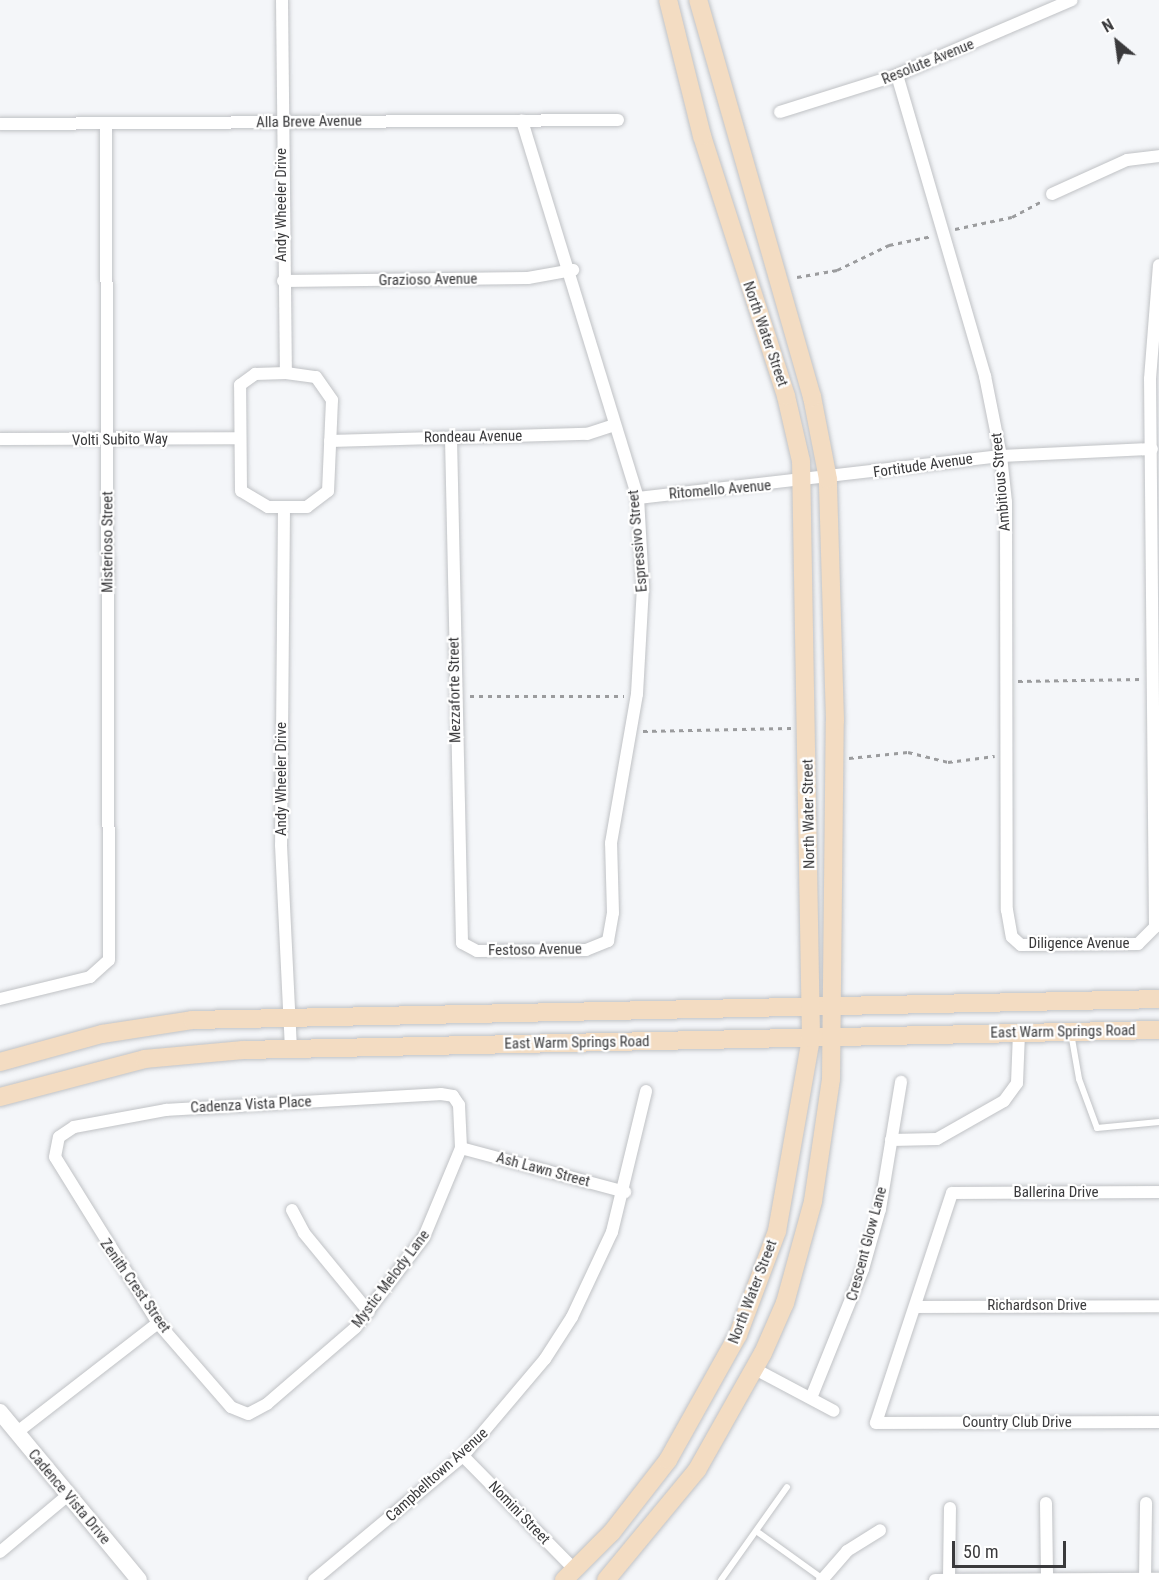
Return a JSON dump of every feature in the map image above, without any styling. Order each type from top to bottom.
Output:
[{"type":"main road","name":"North Water Street","points":[[570,1575],[668,1460],[738,1335],[779,1222],[811,1038],[803,482],[786,396],[705,147],[668,0]]},
{"type":"main road","name":"North Water Street","points":[[606,1580],[697,1470],[755,1369],[785,1303],[813,1201],[827,1118],[834,1004],[835,758],[828,479],[812,397],[698,0]]},
{"type":"main road","name":"East Warm Springs Road","points":[[0,1062],[150,1025],[289,1016],[1159,999]]},
{"type":"main road","name":"East Warm Springs Road","points":[[0,1097],[145,1059],[291,1048],[1159,1030]]},
{"type":"street","name":"Andy Wheeler Drive","points":[[282,0],[281,123],[286,373]]},
{"type":"street","name":"Resolute Avenue","points":[[780,112],[897,75],[1072,0]]},
{"type":"street","name":"Ambitious Street","points":[[897,75],[985,376],[1001,456],[1008,756],[1007,910],[1012,937]]},
{"type":"street","name":"Espressivo Street","points":[[522,120],[573,270],[615,425],[638,498],[643,587],[637,694],[611,843],[609,941]]},
{"type":"street","name":"Alla Breve Avenue","points":[[0,124],[618,120]]},
{"type":"street","name":"Misterioso Street","points":[[0,999],[90,977],[110,960],[106,125]]},
{"type":"street","points":[[1052,194],[1128,160],[1159,156]]},
{"type":"street","name":"Grazioso Avenue","points":[[283,281],[528,278],[573,270]]},
{"type":"street","points":[[1153,679],[1150,380],[1159,271]]},
{"type":"street","points":[[286,373],[316,377],[330,390],[330,441],[325,498],[307,507],[284,508],[245,498],[240,438],[240,385],[255,374],[286,373]]},
{"type":"street","name":"Rondeau Avenue","points":[[330,441],[587,434],[615,425]]},
{"type":"street","name":"Volti Subito Way","points":[[0,439],[107,441],[240,438]]},
{"type":"street","name":"Mezzaforte Street","points":[[451,438],[462,943]]},
{"type":"street","name":"Fortitude Avenue","points":[[803,482],[1001,456],[1152,449]]},
{"type":"street","name":"Ritomello Avenue","points":[[638,498],[803,482]]},
{"type":"street","name":"Andy Wheeler Drive","points":[[284,508],[281,845],[291,1048]]},
{"type":"street","name":"Diligence Avenue","points":[[1012,937],[1032,946],[1138,944],[1147,939],[1155,927],[1153,679]]},
{"type":"street","name":"Festoso Avenue","points":[[462,943],[477,951],[586,951],[609,941]]},
{"type":"street","points":[[891,1140],[937,1139],[1004,1101],[1019,1075],[1019,1033]]},
{"type":"street","name":"Crescent Glow Lane","points":[[811,1398],[863,1269],[901,1082]]},
{"type":"street","name":"Campbelltown Avenue","points":[[314,1580],[463,1455],[522,1391],[572,1317],[625,1192],[646,1091]]},
{"type":"street","name":"Cadenza Vista Place","points":[[56,1142],[80,1125],[207,1105],[453,1096]]},
{"type":"street","name":"Mystic Melody Lane","points":[[243,1414],[267,1404],[369,1312],[424,1237],[461,1148],[461,1113],[453,1096]]},
{"type":"street","name":"Zenith Crest Street","points":[[56,1142],[58,1168],[158,1323],[243,1414]]},
{"type":"street","name":"Ash Lawn Street","points":[[461,1148],[625,1192]]},
{"type":"street","name":"Ballerina Drive","points":[[915,1307],[952,1193],[1159,1192]]},
{"type":"street","points":[[292,1209],[304,1233],[369,1312]]},
{"type":"street","name":"Richardson Drive","points":[[915,1307],[1159,1306]]},
{"type":"street","name":"Country Club Drive","points":[[915,1307],[876,1423],[1159,1422]]},
{"type":"street","points":[[16,1433],[158,1323]]},
{"type":"street","points":[[755,1369],[834,1411]]},
{"type":"street","name":"Cadence Vista Drive","points":[[0,1412],[67,1496],[139,1580]]},
{"type":"street","name":"Nomini Street","points":[[463,1455],[570,1575]]},
{"type":"street","points":[[0,1551],[67,1496]]},
{"type":"street","points":[[1046,1503],[1047,1579]]},
{"type":"street","points":[[1145,1579],[1146,1503]]},
{"type":"street","points":[[949,1578],[950,1508]]},
{"type":"street","points":[[822,1579],[847,1551],[879,1530]]},
{"type":"street","points":[[935,1580],[949,1578],[1159,1579]]},
{"type":"lane","points":[[1071,1031],[1079,1079],[1097,1128],[1159,1122]]},
{"type":"lane","points":[[721,1580],[759,1533],[787,1487]]},
{"type":"lane","points":[[759,1533],[822,1579]]},
{"type":"path","points":[[797,277],[837,270],[889,245],[1012,217],[1052,194]]},
{"type":"path","points":[[1007,681],[1153,679]]},
{"type":"path","points":[[455,696],[637,694]]},
{"type":"path","points":[[630,730],[808,727]]},
{"type":"path","points":[[835,758],[908,752],[948,762],[1008,756]]}]
